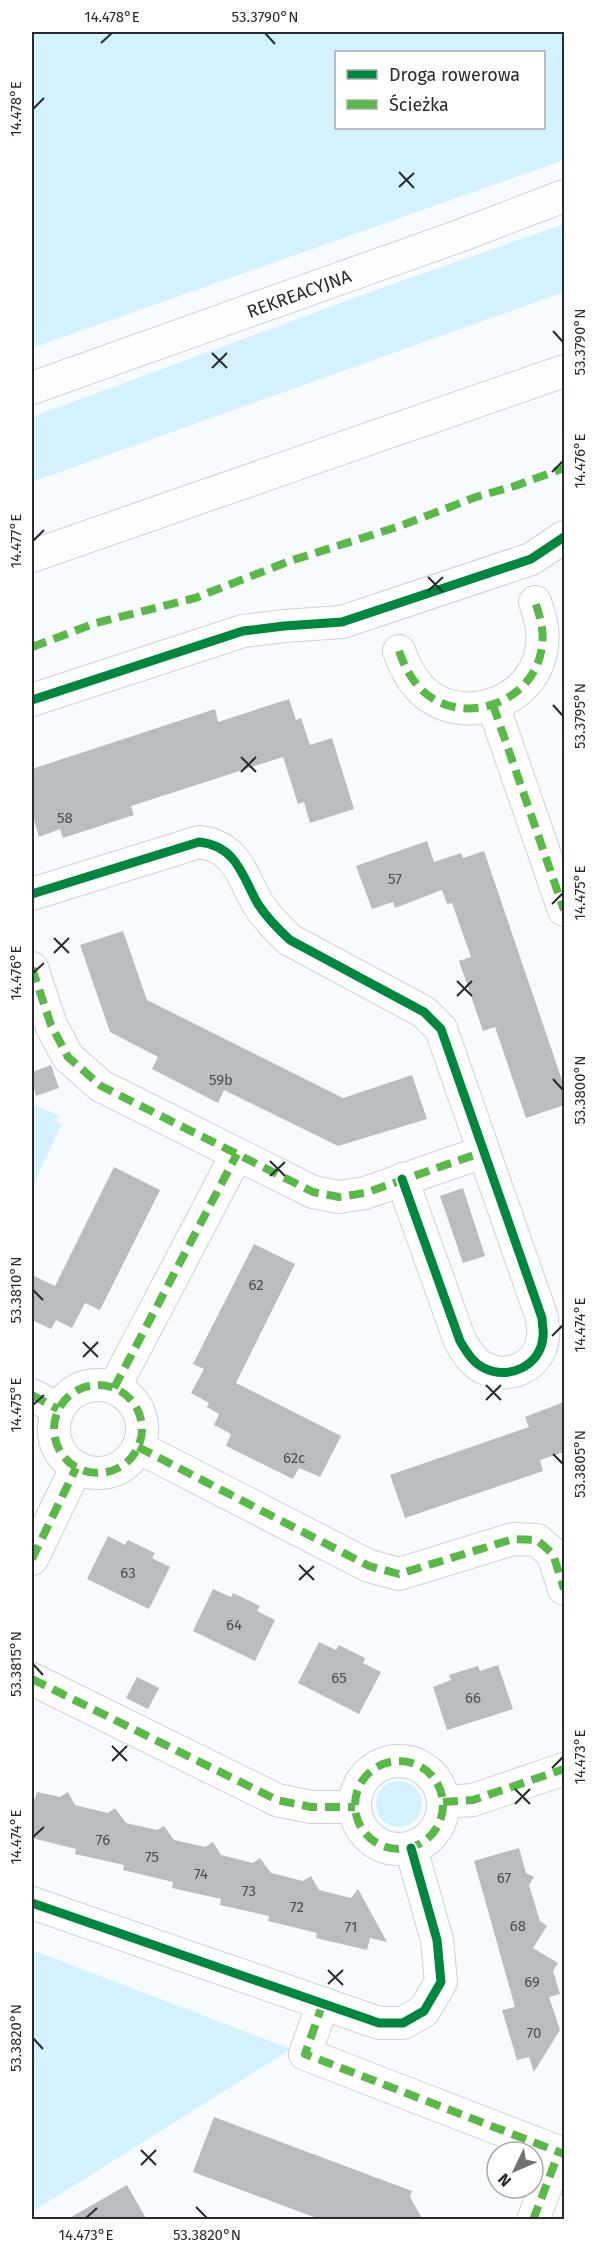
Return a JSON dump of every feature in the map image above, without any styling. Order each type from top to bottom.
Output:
[{"type":"street","name":"REKREACYJNA","points":[[32,388],[462,236],[564,196]]},
{"type":"street","points":[[32,556],[564,371]]},
{"type":"street","points":[[32,700],[243,631],[342,622],[531,559],[564,537]]},
{"type":"street","points":[[399,651],[407,671],[420,689],[438,701],[465,709],[493,705],[510,698],[535,670],[541,653],[543,635],[541,618],[535,602]]},
{"type":"street","points":[[493,705],[564,910]]},
{"type":"street","points":[[32,894],[199,842],[213,843],[227,852],[238,865],[259,906],[290,940],[424,1012],[441,1029],[542,1318],[543,1338],[538,1353],[527,1366],[500,1374],[483,1368],[471,1358],[460,1341],[402,1179]]},
{"type":"street","points":[[32,968],[51,1025],[68,1057],[101,1086],[312,1192],[339,1197],[365,1192],[483,1152]]},
{"type":"street","points":[[114,1388],[237,1154]]},
{"type":"street","points":[[102,1385],[114,1388],[127,1395],[136,1406],[141,1419],[142,1433],[138,1448],[130,1460],[119,1468],[105,1473],[90,1473],[76,1468],[58,1449],[54,1436],[54,1422],[45,1402],[66,1398],[77,1390],[89,1386],[102,1385]]},
{"type":"street","points":[[138,1448],[369,1566],[399,1574],[513,1539],[537,1540],[553,1554],[564,1589]]},
{"type":"street","points":[[32,1558],[76,1468]]},
{"type":"street","points":[[32,1679],[277,1800],[311,1807],[355,1807]]},
{"type":"street","points":[[396,1761],[410,1762],[423,1767],[433,1776],[444,1802],[438,1826],[422,1843],[411,1848],[395,1849],[380,1845],[367,1836],[358,1822],[355,1807],[356,1793],[371,1770],[383,1763],[396,1761]]},
{"type":"street","points":[[444,1802],[473,1800],[564,1769]]},
{"type":"street","points":[[32,1903],[379,2023],[403,2023],[424,2011],[441,1982],[437,1940],[411,1848]]},
{"type":"street","points":[[323,2003],[305,2054],[562,2153],[533,2220]]},
{"type":"shaded area","points":[[32,32],[564,32],[564,160],[32,348]]},
{"type":"shaded area","points":[[564,224],[564,292],[32,482],[32,417],[387,286]]},
{"type":"shaded area","points":[[32,1104],[59,1116],[56,1121],[62,1124],[32,1187]]},
{"type":"shaded area","points":[[399,1781],[415,1788],[422,1804],[415,1820],[399,1827],[383,1820],[376,1804],[383,1788]]},
{"type":"shaded area","points":[[32,1950],[291,2049],[32,2212]]},
{"type":"building","points":[[289,699],[296,720],[301,718],[310,745],[332,738],[354,809],[310,823],[304,802],[298,804],[283,757],[131,806],[134,815],[63,838],[60,829],[39,837],[32,813],[32,769],[215,709],[218,722]]},
{"type":"building","points":[[427,841],[434,862],[461,853],[463,858],[484,851],[564,1086],[564,1105],[526,1118],[495,1027],[483,1031],[459,961],[471,957],[452,903],[447,904],[442,890],[395,908],[393,902],[372,909],[356,866]]},
{"type":"building","points":[[123,931],[147,1000],[343,1098],[412,1075],[427,1119],[338,1146],[224,1090],[218,1103],[152,1069],[158,1057],[110,1032],[80,945]]},
{"type":"building","points":[[51,1065],[59,1088],[36,1096],[32,1072]]},
{"type":"building","points":[[114,1167],[160,1190],[100,1310],[85,1303],[72,1328],[56,1320],[51,1329],[32,1320],[32,1275],[55,1286]]},
{"type":"building","points":[[463,1188],[485,1256],[463,1263],[440,1196]]},
{"type":"building","points":[[254,1244],[295,1264],[236,1383],[341,1436],[320,1477],[299,1468],[293,1479],[226,1446],[231,1434],[214,1425],[219,1414],[207,1407],[209,1403],[191,1393],[204,1369],[193,1364]]},
{"type":"building","points":[[564,1402],[564,1452],[540,1460],[543,1471],[405,1518],[390,1475],[529,1427],[525,1417]]},
{"type":"building","points":[[108,1536],[125,1545],[128,1540],[155,1553],[152,1558],[170,1567],[149,1609],[87,1579]]},
{"type":"building","points":[[213,1589],[231,1597],[233,1593],[260,1606],[257,1611],[275,1620],[255,1661],[193,1631]]},
{"type":"building","points":[[319,1642],[336,1650],[339,1645],[365,1658],[363,1663],[381,1672],[359,1714],[298,1683]]},
{"type":"building","points":[[498,1665],[513,1709],[447,1730],[433,1687],[451,1680],[449,1675],[478,1666],[480,1671]]},
{"type":"building","points":[[137,1677],[159,1688],[148,1709],[126,1698]]},
{"type":"building","points":[[37,1792],[60,1797],[68,1792],[75,1805],[108,1813],[115,1808],[126,1823],[157,1830],[164,1826],[174,1840],[205,1847],[213,1842],[221,1855],[253,1863],[260,1858],[271,1873],[303,1881],[311,1876],[319,1890],[351,1898],[358,1889],[387,1942],[370,1938],[367,1950],[316,1938],[317,1933],[268,1921],[269,1916],[220,1905],[221,1899],[172,1888],[173,1882],[123,1870],[124,1865],[75,1854],[76,1849],[32,1838],[32,1799],[35,1799]]},
{"type":"building","points":[[519,1848],[526,1873],[534,1877],[529,1885],[540,1921],[547,1926],[533,1948],[558,1963],[553,1971],[560,1994],[549,1997],[560,2030],[534,2072],[529,2057],[517,2060],[502,2010],[515,2007],[474,1861]]},
{"type":"building","points":[[214,2117],[412,2191],[410,2197],[423,2220],[322,2220],[193,2172]]},
{"type":"building","points":[[127,2185],[147,2220],[66,2220]]},
{"type":"marked path","points":[[32,647],[96,623],[195,598],[290,561],[400,526],[476,497],[564,468]]},
{"type":"marked path","points":[[399,651],[412,679],[435,700],[453,707],[472,708],[490,705],[508,697],[523,686],[534,670],[543,639],[541,621],[535,602]]},
{"type":"marked path","points":[[493,705],[564,910]]},
{"type":"marked path","points":[[32,968],[51,1025],[68,1057],[101,1086],[313,1192],[339,1197],[365,1193],[483,1152]]},
{"type":"marked path","points":[[114,1388],[237,1154]]},
{"type":"marked path","points":[[98,1385],[115,1388],[129,1398],[139,1412],[142,1429],[139,1446],[129,1460],[115,1470],[98,1473],[81,1470],[67,1460],[57,1446],[54,1429],[57,1412],[67,1398],[81,1388],[98,1385]]},
{"type":"marked path","points":[[32,1395],[58,1409]]},
{"type":"marked path","points":[[138,1447],[369,1566],[399,1574],[513,1539],[537,1540],[553,1554],[564,1589]]},
{"type":"marked path","points":[[32,1559],[76,1468]]},
{"type":"marked path","points":[[32,1679],[277,1800],[311,1807],[355,1807]]},
{"type":"marked path","points":[[399,1761],[416,1764],[430,1774],[440,1788],[443,1805],[440,1822],[430,1836],[416,1846],[399,1849],[382,1846],[368,1836],[358,1822],[355,1805],[358,1788],[368,1774],[382,1764],[399,1761]]},
{"type":"marked path","points":[[443,1802],[473,1800],[564,1769]]},
{"type":"marked path","points":[[323,2003],[305,2054],[564,2154]]},
{"type":"marked path","points":[[533,2220],[559,2152]]},
{"type":"cycle path","points":[[32,700],[243,631],[342,622],[531,559],[564,537]]},
{"type":"cycle path","points":[[32,894],[199,842],[212,845],[222,849],[237,864],[261,909],[290,940],[424,1012],[441,1029],[542,1318],[541,1347],[530,1363],[513,1371],[494,1372],[476,1363],[465,1349],[460,1341],[402,1179]]},
{"type":"cycle path","points":[[32,1903],[379,2023],[403,2023],[424,2011],[441,1982],[437,1940],[411,1848]]}]
